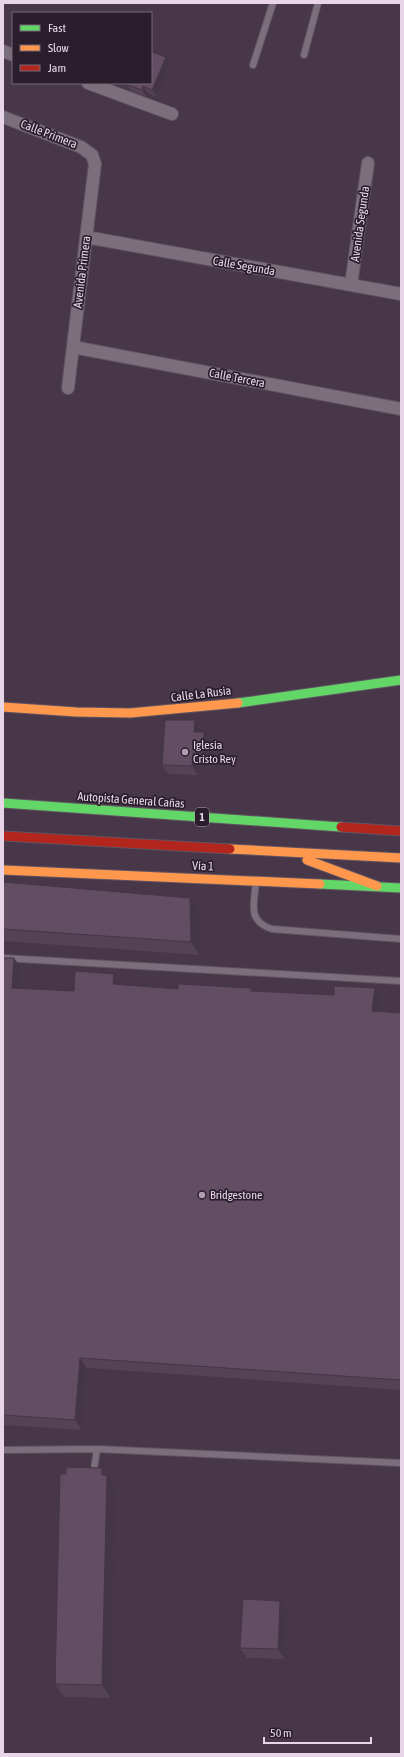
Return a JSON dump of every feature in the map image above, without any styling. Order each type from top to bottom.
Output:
[{"type":"main road","name":"Calle La Rusia","points":[[3,707],[88,712],[148,712],[401,680]]},
{"type":"main road","name":"Autopista General Cañas","points":[[3,803],[401,831]]},
{"type":"main road","points":[[3,836],[401,858]]},
{"type":"main road","points":[[286,852],[377,886]]},
{"type":"main road","name":"Vía 1","points":[[3,870],[401,888]]},
{"type":"street","points":[[91,84],[172,114]]},
{"type":"street","name":"Calle Primera","points":[[3,117],[81,147],[92,155]]},
{"type":"street","name":"Avenida Primera","points":[[68,388],[95,164],[92,155]]},
{"type":"street","name":"Avenida Segunda","points":[[351,285],[368,163]]},
{"type":"street","name":"Calle Segunda","points":[[86,237],[401,294]]},
{"type":"street","name":"Calle Tercera","points":[[73,347],[401,409]]},
{"type":"lane","points":[[253,65],[272,3]]},
{"type":"lane","points":[[304,55],[318,3]]},
{"type":"lane","points":[[256,881],[254,914],[257,922],[264,926],[272,929],[401,938]]},
{"type":"lane","points":[[3,958],[401,981]]},
{"type":"lane","points":[[94,1469],[97,1449]]},
{"type":"lane","points":[[3,1450],[97,1449],[401,1463]]},
{"type":"building","points":[[152,52],[166,57],[152,90],[143,86],[142,90],[126,84],[152,84]]},
{"type":"building","name":"Iglesia Cristo Rey","points":[[165,720],[195,720],[194,732],[204,732],[203,753],[193,753],[192,766],[162,765]]},
{"type":"building","points":[[3,882],[190,898],[191,942],[3,929]]},
{"type":"building","name":"Bridgestone","points":[[3,958],[14,958],[12,988],[74,991],[75,971],[114,974],[113,984],[178,989],[178,984],[251,988],[251,991],[334,995],[334,986],[375,988],[372,1011],[401,1013],[401,1380],[80,1358],[75,1420],[3,1415]]},
{"type":"building","points":[[66,1467],[102,1468],[102,1475],[107,1475],[102,1685],[55,1684],[60,1474],[66,1474]]},
{"type":"building","points":[[243,1599],[280,1601],[278,1649],[240,1648]]},
{"type":"traffic: fast","points":[[238,703],[401,680]]},
{"type":"traffic: fast","points":[[3,803],[341,827]]},
{"type":"traffic: fast","points":[[320,884],[401,888]]},
{"type":"traffic: slow","points":[[3,707],[76,712],[130,713],[238,703]]},
{"type":"traffic: slow","points":[[230,849],[401,858]]},
{"type":"traffic: slow","points":[[307,860],[377,886]]},
{"type":"traffic: slow","points":[[3,870],[320,884]]},
{"type":"traffic: jam","points":[[341,827],[401,831]]},
{"type":"traffic: jam","points":[[3,836],[230,849]]},
{"type":"place","name":"Iglesia Cristo Rey","points":[[185,752]]},
{"type":"place","name":"Bridgestone","points":[[202,1195]]}]
